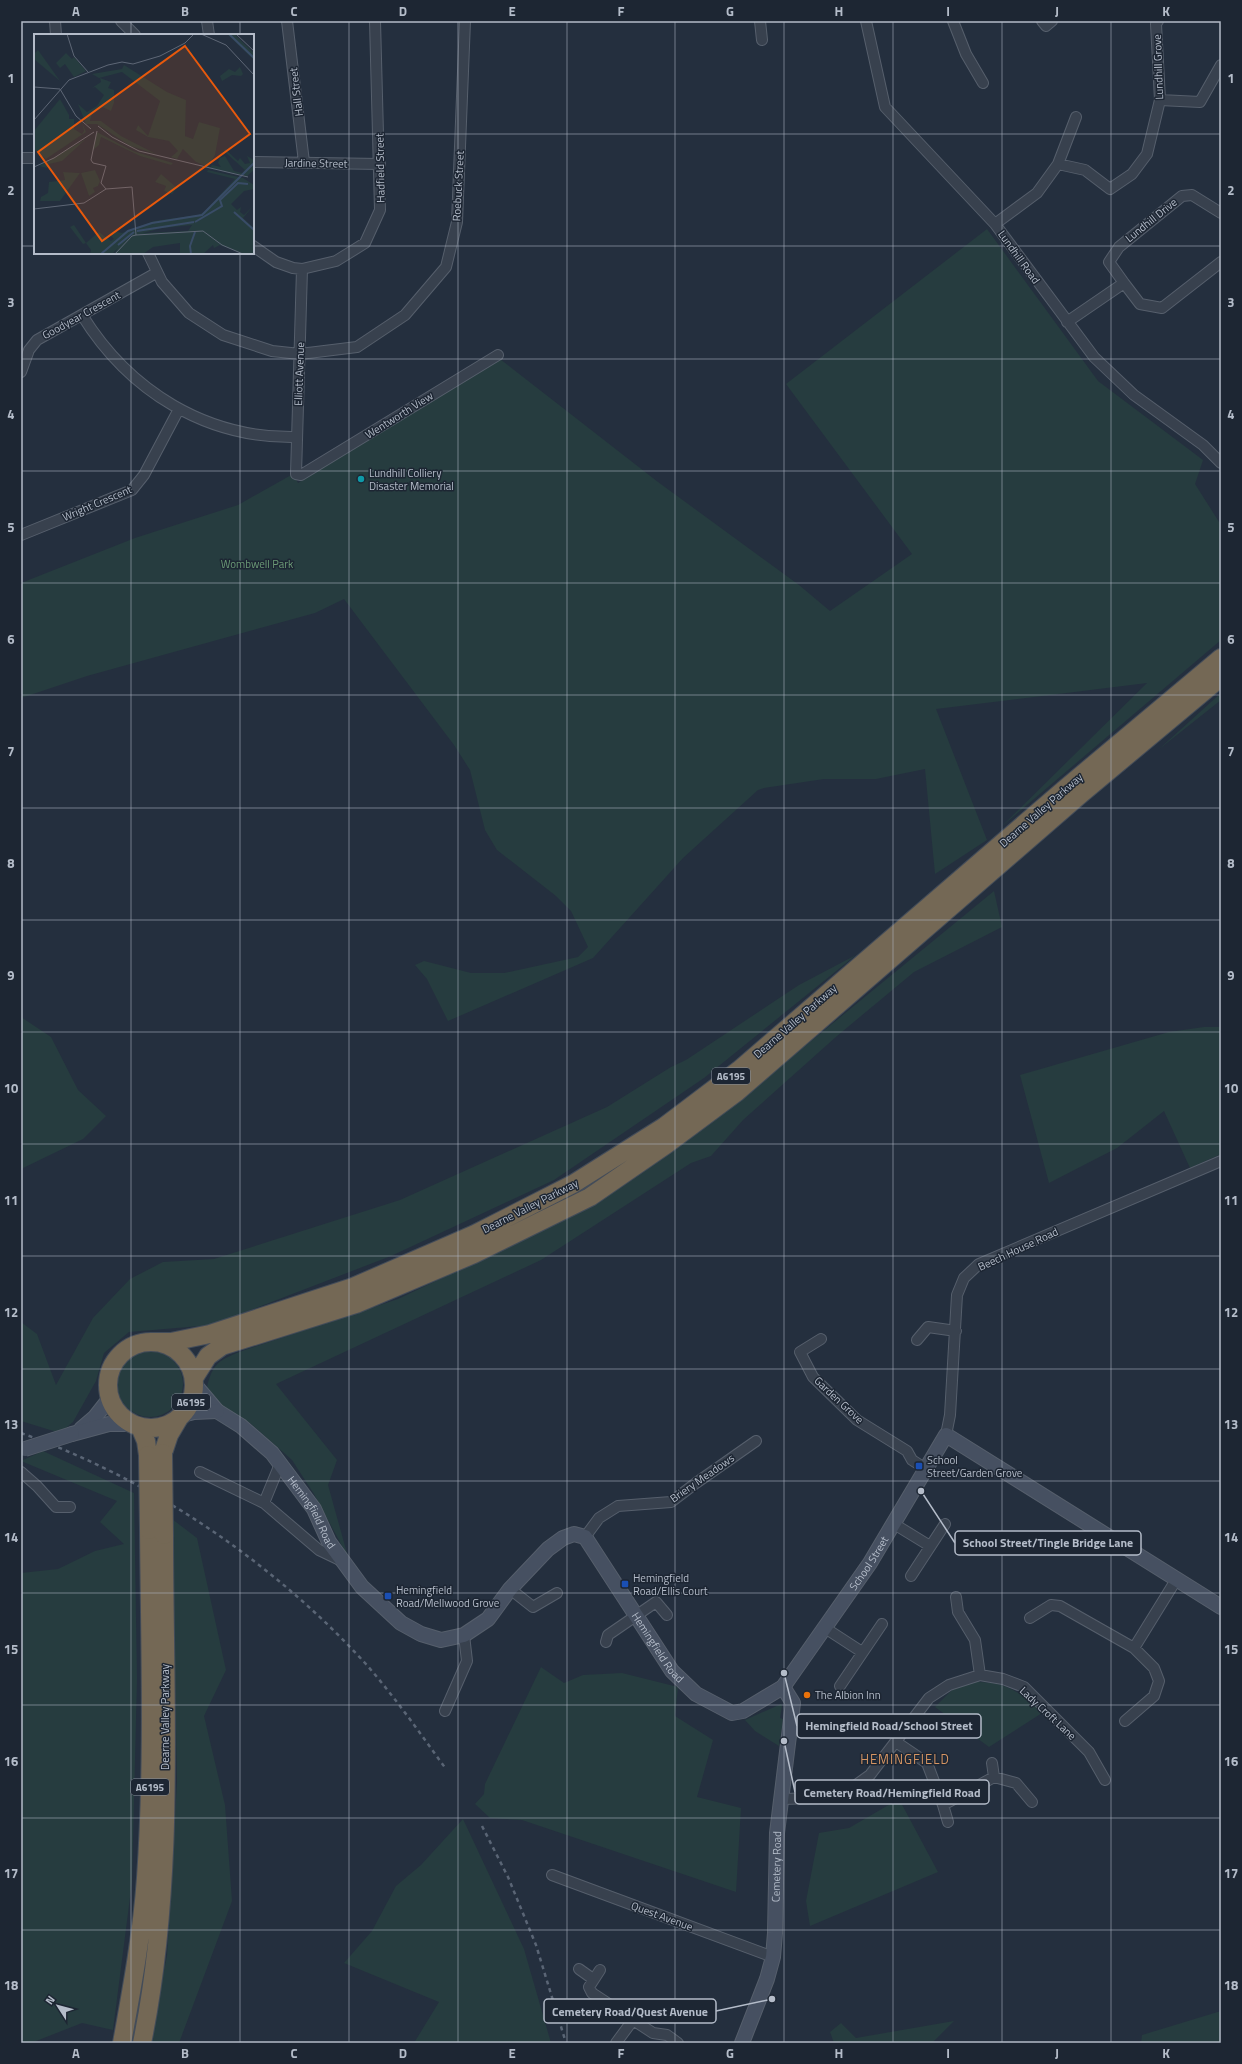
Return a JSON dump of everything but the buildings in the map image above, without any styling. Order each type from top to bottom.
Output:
[{"type":"highway","name":"Dearne Valley Parkway","points":[[153,1342],[171,1342],[210,1334],[353,1286],[475,1234],[573,1184],[659,1130],[739,1070],[1067,787],[1221,658]]},
{"type":"highway","name":"Dearne Valley Parkway","points":[[194,1381],[208,1356],[222,1346],[356,1304],[474,1254],[590,1197],[668,1144],[737,1092],[1081,794],[1221,677]]},
{"type":"highway","name":"A6195","points":[[153,1342],[172,1347],[180,1352],[189,1364],[194,1381],[192,1401],[181,1417],[161,1428],[136,1426],[118,1414],[110,1398],[108,1379],[116,1360],[132,1346],[153,1342]]},
{"type":"highway","name":"Dearne Valley Parkway","points":[[122,2043],[137,1963],[146,1879],[151,1765],[156,1532],[156,1454],[181,1417]]},
{"type":"highway","name":"Dearne Valley Parkway","points":[[136,1426],[156,1454]]},
{"type":"highway","name":"Dearne Valley Parkway","points":[[142,2043],[156,1953],[164,1870],[156,1532]]},
{"type":"street","points":[[55,21],[56,34]]},
{"type":"street","points":[[121,21],[134,34]]},
{"type":"street","points":[[207,21],[209,34]]},
{"type":"street","name":"Hall Street","points":[[287,21],[304,162]]},
{"type":"street","name":"Hadfield Street","points":[[302,268],[336,261],[365,243],[380,210],[380,164],[375,21]]},
{"type":"street","name":"Roebuck Street","points":[[148,254],[156,273],[181,305],[202,323],[223,335],[245,344],[272,351],[300,354],[357,347],[404,315],[446,267],[457,222],[465,21]]},
{"type":"street","points":[[760,21],[762,40]]},
{"type":"street","name":"Lundhill Road","points":[[866,21],[885,107],[995,224],[1094,357],[1134,395],[1203,445],[1221,462]]},
{"type":"street","points":[[953,21],[966,54],[983,83]]},
{"type":"street","points":[[1042,21],[1046,26],[1052,21]]},
{"type":"street","name":"Lundhill Grove","points":[[1058,164],[1084,170],[1110,189],[1132,174],[1147,154],[1160,100],[1156,24],[1158,21]]},
{"type":"street","points":[[1160,100],[1200,102],[1221,65]]},
{"type":"street","points":[[995,224],[1037,193],[1058,164],[1076,117]]},
{"type":"street","points":[[21,158],[34,158]]},
{"type":"street","name":"Jardine Street","points":[[254,162],[380,164]]},
{"type":"street","name":"Lundhill Drive","points":[[1124,283],[1109,262],[1119,247],[1182,196],[1192,195],[1221,213]]},
{"type":"street","points":[[254,247],[276,262],[293,268],[302,268]]},
{"type":"street","points":[[1067,322],[1124,283],[1140,304],[1162,308],[1221,262]]},
{"type":"street","name":"Elliott Avenue","points":[[301,475],[296,474],[302,268]]},
{"type":"street","name":"Goodyear Crescent","points":[[21,372],[32,344],[156,273]]},
{"type":"street","points":[[82,315],[103,344],[132,376],[179,410],[217,425],[255,436],[297,437]]},
{"type":"street","name":"Wentworth View","points":[[301,475],[498,355]]},
{"type":"street","name":"Wright Crescent","points":[[21,535],[132,490],[144,475],[179,410]]},
{"type":"street","name":"Beech House Road","points":[[946,1435],[950,1415],[957,1295],[964,1278],[979,1264],[1221,1161]]},
{"type":"street","points":[[917,1340],[928,1327],[956,1331]]},
{"type":"street","name":"Garden Grove","points":[[821,1339],[800,1352],[813,1377],[857,1420],[907,1451],[912,1460],[926,1469]]},
{"type":"street","name":"Hemingfield Road","points":[[194,1381],[217,1411],[241,1426],[272,1453],[314,1509],[329,1542],[342,1562],[362,1587],[401,1622],[414,1630],[441,1640],[464,1635],[488,1619],[510,1589],[548,1549],[563,1538],[574,1534],[585,1537],[672,1671],[696,1694],[732,1713],[743,1711],[783,1687]]},
{"type":"street","points":[[74,1433],[95,1417],[110,1398]]},
{"type":"street","points":[[181,1417],[194,1412],[217,1411]]},
{"type":"street","points":[[23,1450],[74,1433],[109,1424],[136,1426]]},
{"type":"street","points":[[946,1435],[1221,1607]]},
{"type":"street","name":"School Street","points":[[783,1687],[825,1628],[894,1524],[946,1435]]},
{"type":"street","name":"Briery Meadows","points":[[585,1537],[599,1518],[618,1506],[671,1502],[756,1441]]},
{"type":"street","name":"Hemingfield Road","points":[[264,1503],[280,1464]]},
{"type":"street","points":[[21,1472],[37,1486],[56,1507],[70,1507]]},
{"type":"street","name":"Hemingfield Road","points":[[200,1472],[264,1503],[319,1550],[342,1562]]},
{"type":"street","points":[[894,1524],[930,1546]]},
{"type":"street","points":[[911,1576],[945,1524]]},
{"type":"street","points":[[1134,1648],[1176,1580]]},
{"type":"street","points":[[510,1589],[533,1607],[557,1593]]},
{"type":"street","points":[[956,1597],[958,1612],[975,1640],[980,1674]]},
{"type":"street","points":[[606,1642],[608,1634],[656,1602],[667,1615]]},
{"type":"street","points":[[1030,1618],[1051,1605],[1060,1606],[1134,1648],[1154,1668],[1159,1681],[1154,1696],[1125,1721]]},
{"type":"street","points":[[840,1686],[882,1624]]},
{"type":"street","points":[[825,1628],[862,1652]]},
{"type":"street","points":[[445,1711],[467,1661],[464,1635]]},
{"type":"street","name":"Lady Croft Lane","points":[[782,1799],[819,1798],[849,1790],[870,1775],[929,1698],[949,1684],[980,1674],[1004,1679],[1024,1688],[1089,1752],[1105,1780]]},
{"type":"street","name":"Cemetery Road","points":[[742,2043],[767,1978],[773,1957],[776,1933],[777,1833],[793,1703],[783,1687]]},
{"type":"street","points":[[896,1742],[927,1763],[948,1822]]},
{"type":"street","points":[[992,1763],[994,1777]]},
{"type":"street","points":[[943,1805],[994,1777],[1007,1779],[1020,1785],[1032,1802]]},
{"type":"street","name":"Quest Avenue","points":[[552,1875],[773,1957]]},
{"type":"street","points":[[579,1969],[593,1979]]},
{"type":"street","points":[[600,1970],[589,1987],[592,1992],[653,2033],[666,2035],[678,2043]]},
{"type":"street","points":[[616,2043],[633,2020]]},
{"type":"green space","name":"Wombwell Park","points":[[987,229],[1098,381],[1203,460],[1195,484],[1221,525],[1221,640],[1001,827],[1147,683],[936,709],[987,840],[935,874],[925,769],[876,779],[824,779],[764,788],[758,790],[683,858],[593,958],[448,1021],[427,979],[415,965],[424,961],[471,973],[504,973],[578,957],[588,947],[571,911],[556,896],[497,850],[485,830],[470,770],[454,745],[344,599],[315,613],[87,676],[21,698],[21,583],[135,538],[238,505],[293,474],[298,483],[500,359],[658,482],[799,585],[830,611],[912,554],[786,384]]},
{"type":"green space","points":[[1221,693],[1221,700],[1158,750]]},
{"type":"green space","points":[[994,891],[1002,927],[914,972],[837,1036],[743,1120],[711,1156],[691,1163],[541,1260],[276,1384],[337,1460],[328,1485],[348,1557],[314,1494],[292,1460],[250,1423],[222,1407],[207,1387],[215,1367],[218,1363],[228,1357],[398,1299],[547,1228],[623,1186],[727,1110]]},
{"type":"green space","points":[[856,955],[704,1078],[554,1180],[391,1256],[212,1325],[129,1332],[104,1353],[96,1381],[73,1422],[60,1433],[21,1421],[21,1322],[37,1334],[56,1385],[93,1318],[130,1279],[163,1262],[214,1259],[400,1200],[607,1107],[671,1067],[686,1060],[799,985]]},
{"type":"green space","points":[[21,1017],[51,1037],[78,1090],[106,1116],[83,1139],[21,1169]]},
{"type":"green space","points":[[1204,1027],[1221,1027],[1221,1154],[1190,1168],[1164,1111],[1117,1148],[1049,1183],[1020,1075],[1169,1032]]},
{"type":"green space","points":[[150,1351],[163,1354],[173,1361],[180,1371],[183,1384],[180,1397],[173,1407],[163,1414],[150,1417],[137,1414],[127,1407],[120,1397],[117,1384],[120,1371],[127,1361],[137,1354]]},
{"type":"green space","points":[[43,1451],[134,1493],[137,1679],[132,1882],[113,2030],[82,2023],[31,2043],[21,2043],[21,1573],[58,1569],[95,1551],[124,1544],[100,1522],[117,1501],[21,1461]]},
{"type":"green space","points":[[172,1519],[197,1538],[226,1670],[204,1716],[225,1805],[232,1901],[179,2043],[149,2043],[167,1956],[177,1782]]},
{"type":"green space","points":[[541,1667],[564,1683],[583,1675],[622,1673],[678,1687],[675,1716],[713,1740],[697,1797],[741,1808],[736,1892],[522,1820],[490,1818],[475,1804],[484,1794],[485,1784]]},
{"type":"green space","points":[[974,1682],[995,1683],[1012,1689],[1027,1699],[1042,1713],[989,1747],[935,1707],[952,1690]]},
{"type":"green space","points":[[781,1704],[780,1718],[783,1719],[779,1746],[755,1731],[745,1720]]},
{"type":"green space","points":[[899,1799],[938,1872],[810,1926],[806,1901],[819,1833],[849,1828]]},
{"type":"green space","points":[[463,1819],[524,1949],[551,2043],[414,2043],[439,2002],[344,1963],[372,1931],[396,1886],[421,1865]]},
{"type":"green space","points":[[1221,2011],[1221,2043],[1141,2043],[1142,2035]]},
{"type":"green space","points":[[954,2021],[932,2043],[834,2043],[830,2032],[841,2023],[856,2038]]},
{"type":"railway","points":[[21,1433],[69,1452],[116,1474],[162,1499],[206,1527],[290,1590],[329,1626],[365,1663],[417,1728],[446,1769]]},
{"type":"railway","points":[[482,1826],[508,1877],[536,1945],[566,2043]]},
{"type":"place","name":"Lundhill Colliery Disaster Memorial","points":[[361,479]]},
{"type":"place","name":"School Street/Garden Grove","points":[[919,1466]]},
{"type":"place","name":"School Street/Tingle Bridge Lane","points":[[921,1491]]},
{"type":"place","name":"Hemingfield Road/Ellis Court","points":[[625,1584]]},
{"type":"place","name":"Hemingfield Road/Mellwood Grove","points":[[388,1596]]},
{"type":"place","name":"Hemingfield Road/School Street","points":[[784,1673]]},
{"type":"place","name":"The Albion Inn","points":[[807,1695]]},
{"type":"place","name":"Cemetery Road/Hemingfield Road","points":[[784,1741]]},
{"type":"place","name":"Cemetery Road/Quest Avenue","points":[[772,1999]]},
{"type":"district","name":"HEMINGFIELD","points":[[905,1759]]}]
